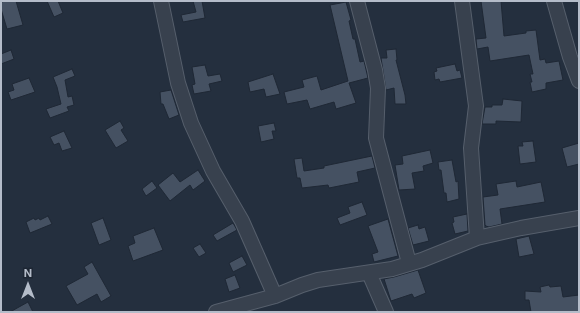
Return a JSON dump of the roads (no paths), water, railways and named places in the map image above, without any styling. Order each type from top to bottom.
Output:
[{"type":"street","points":[[161,1],[178,83],[191,123],[213,172],[242,221],[275,296]]},
{"type":"street","points":[[357,1],[377,82],[376,138],[409,263]]},
{"type":"street","points":[[462,1],[476,106],[471,148],[477,238]]},
{"type":"street","points":[[554,1],[570,57],[579,81]]},
{"type":"street","points":[[216,312],[275,296],[318,280],[392,269],[422,260],[477,238],[521,228],[579,218]]},
{"type":"street","points":[[369,273],[386,312]]}]
